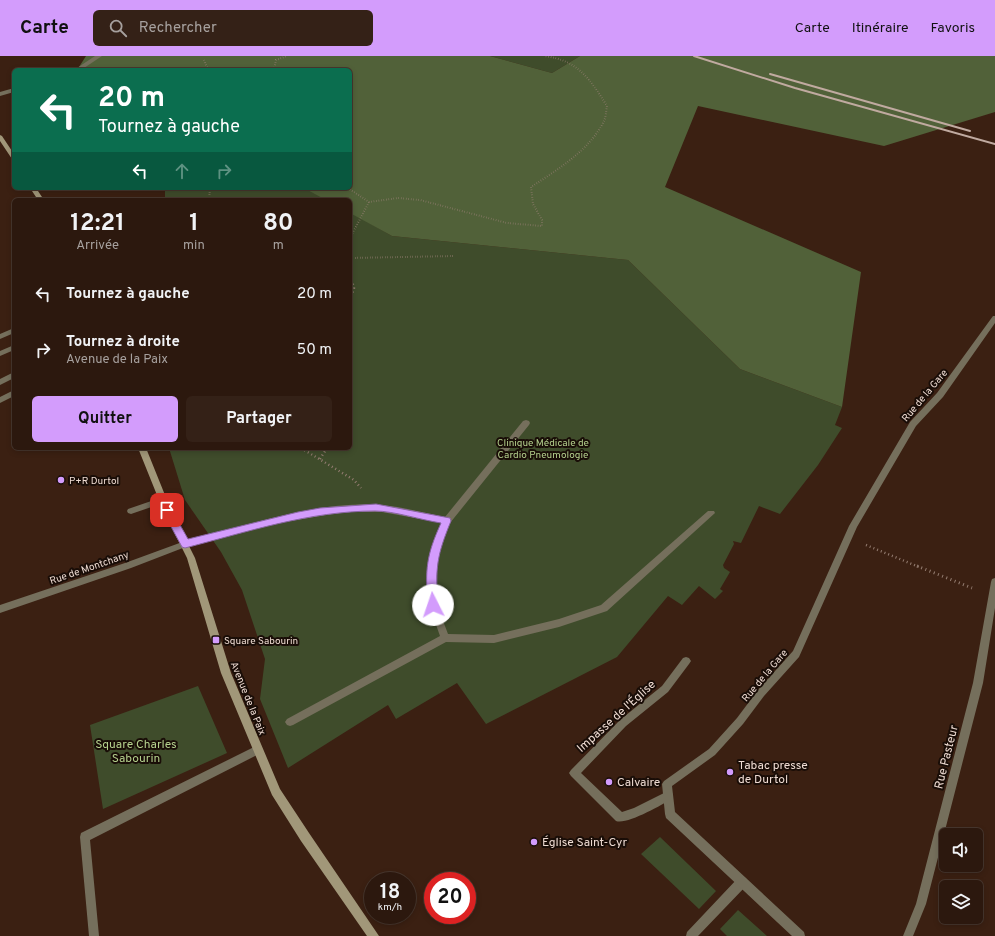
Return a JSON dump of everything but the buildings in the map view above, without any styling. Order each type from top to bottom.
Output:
[{"type":"main road","points":[[0,137],[12,155]]},
{"type":"main road","name":"Avenue de la Paix","points":[[143,450],[163,500],[185,544],[226,673],[276,792],[305,837],[374,936]]},
{"type":"street","points":[[80,68],[99,56]]},
{"type":"street","points":[[0,94],[12,91]]},
{"type":"street","name":"Rue de la Gare","points":[[800,936],[670,814],[667,784],[712,752],[796,654],[847,538],[913,424],[940,396],[995,318]]},
{"type":"street","points":[[0,337],[12,331]]},
{"type":"street","points":[[0,354],[12,348]]},
{"type":"street","points":[[0,382],[12,377]]},
{"type":"street","points":[[0,400],[12,394]]},
{"type":"street","points":[[445,638],[433,605],[430,572],[436,545],[447,521],[526,424]]},
{"type":"street","points":[[131,511],[163,500]]},
{"type":"street","name":"Rue de Montchany","points":[[0,609],[128,566],[185,544],[298,515],[376,508],[447,521]]},
{"type":"street","points":[[290,722],[445,638],[494,639],[559,623],[604,608],[711,513]]},
{"type":"street","name":"Rue Pasteur","points":[[908,936],[921,904],[978,683],[994,596],[995,582]]},
{"type":"street","name":"Impasse de l'Église","points":[[668,796],[636,812],[620,817],[574,773],[623,723],[665,689],[686,661]]},
{"type":"street","points":[[94,936],[85,838],[258,750]]},
{"type":"street","points":[[691,936],[742,882]]},
{"type":"path","points":[[274,68],[276,60],[287,56]]},
{"type":"path","points":[[351,190],[369,202],[401,198],[458,209],[523,226],[542,226],[542,220],[533,204],[531,187],[562,167],[587,142],[604,120],[607,106],[594,84],[577,65],[555,56],[544,56]]},
{"type":"path","points":[[204,60],[207,68]]},
{"type":"path","points":[[352,234],[369,202]]},
{"type":"path","points":[[352,258],[454,256]]},
{"type":"path","points":[[352,282],[354,288],[352,294]]},
{"type":"path","points":[[305,450],[354,480],[376,508]]},
{"type":"path","points":[[320,459],[326,450]]},
{"type":"path","points":[[847,538],[952,582],[994,596]]},
{"type":"green space","points":[[86,56],[490,56],[552,73],[580,56],[995,56],[995,112],[884,146],[698,106],[665,187],[861,272],[842,407],[740,369],[628,260],[392,236],[352,214],[352,198],[322,198],[308,190],[352,190],[352,68],[79,67]]},
{"type":"green space","points":[[490,56],[580,56],[552,73]]},
{"type":"green space","points":[[165,190],[311,190],[325,198],[165,198]]},
{"type":"green space","name":"Clinique Médicale de Cardio Pneumologie","points":[[352,213],[392,236],[628,260],[740,369],[842,407],[835,425],[842,428],[818,465],[780,514],[759,506],[741,543],[733,541],[734,544],[723,565],[724,568],[730,572],[720,589],[723,591],[715,599],[699,586],[682,605],[668,596],[617,657],[486,724],[457,683],[396,719],[388,705],[288,768],[260,699],[265,659],[242,590],[221,552],[185,500],[170,450],[352,450]]},
{"type":"green space","name":"Square Charles Sabourin","points":[[198,686],[227,753],[103,809],[90,725]]},
{"type":"green space","points":[[660,837],[716,891],[699,909],[641,854]]},
{"type":"green space","points":[[738,910],[767,936],[727,936],[720,929]]},
{"type":"railway","points":[[694,56],[795,88],[995,144]]},
{"type":"railway","points":[[770,74],[970,131]]},
{"type":"place","name":"P+R Durtol","points":[[61,480]]},
{"type":"place","name":"Square Sabourin","points":[[216,640]]},
{"type":"place","name":"Tabac presse de Durtol","points":[[730,772]]},
{"type":"place","name":"Calvaire","points":[[609,782]]},
{"type":"place","name":"Église Saint-Cyr","points":[[534,842]]},
{"type":"route","points":[[167,510],[185,544],[298,515],[320,512],[376,508],[447,521],[436,545],[430,572],[433,605]]}]
